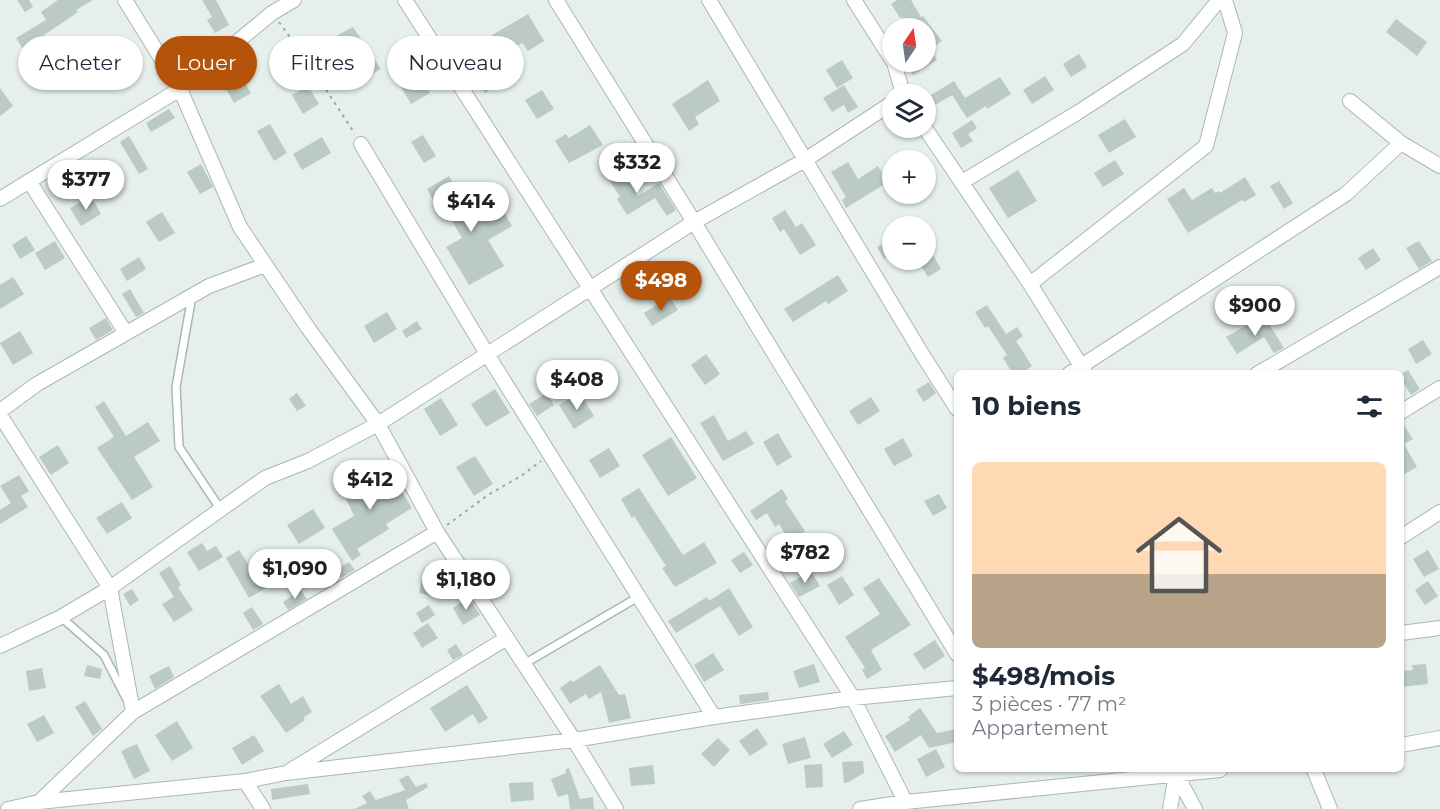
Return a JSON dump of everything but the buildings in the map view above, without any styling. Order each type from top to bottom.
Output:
[{"type":"street","points":[[125,0],[155,49]]},
{"type":"street","points":[[244,36],[272,13],[294,0]]},
{"type":"street","points":[[405,0],[853,698],[903,807]]},
{"type":"street","points":[[556,0],[954,649]]},
{"type":"street","points":[[709,0],[954,404]]},
{"type":"street","points":[[854,0],[882,44]]},
{"type":"street","points":[[962,182],[1077,113],[1183,44],[1219,0]]},
{"type":"street","points":[[1030,284],[1206,146],[1235,33],[1225,0]]},
{"type":"street","points":[[0,199],[178,90]]},
{"type":"street","points":[[180,90],[240,227],[308,328],[378,424],[437,532],[574,740],[616,809]]},
{"type":"street","points":[[1350,101],[1401,143],[1440,166]]},
{"type":"street","points":[[0,646],[61,617],[110,588],[265,478],[308,461],[378,424],[694,222],[805,160],[882,110]]},
{"type":"street","points":[[932,138],[1084,369],[1346,194],[1401,143]]},
{"type":"street","points":[[361,144],[487,354],[714,717]]},
{"type":"street","points":[[29,181],[126,333]]},
{"type":"street","points":[[134,712],[110,588],[0,413],[37,384],[209,286],[266,265]]},
{"type":"street","points":[[1264,370],[1440,267]]},
{"type":"street","points":[[1404,410],[1440,388]]},
{"type":"street","points":[[1404,535],[1440,512]]},
{"type":"street","points":[[39,802],[134,712],[437,532]]},
{"type":"street","points":[[1404,633],[1440,628]]},
{"type":"street","points":[[286,773],[507,638]]},
{"type":"street","points":[[8,809],[39,802],[245,781],[286,773],[574,740],[714,717],[853,698],[954,688]]},
{"type":"street","points":[[1404,744],[1440,738]]},
{"type":"street","points":[[860,809],[903,807],[1175,772]]},
{"type":"street","points":[[1170,809],[1175,772]]},
{"type":"street","points":[[1175,772],[1194,809]]},
{"type":"street","points":[[1315,772],[1332,808]]},
{"type":"street","points":[[245,781],[263,809]]},
{"type":"lane","points":[[192,296],[177,387],[179,447],[221,510]]},
{"type":"lane","points":[[524,664],[640,596]]},
{"type":"lane","points":[[61,617],[104,655],[134,712]]},
{"type":"path","points":[[272,13],[312,68],[361,144]]},
{"type":"path","points":[[437,532],[550,454]]}]
